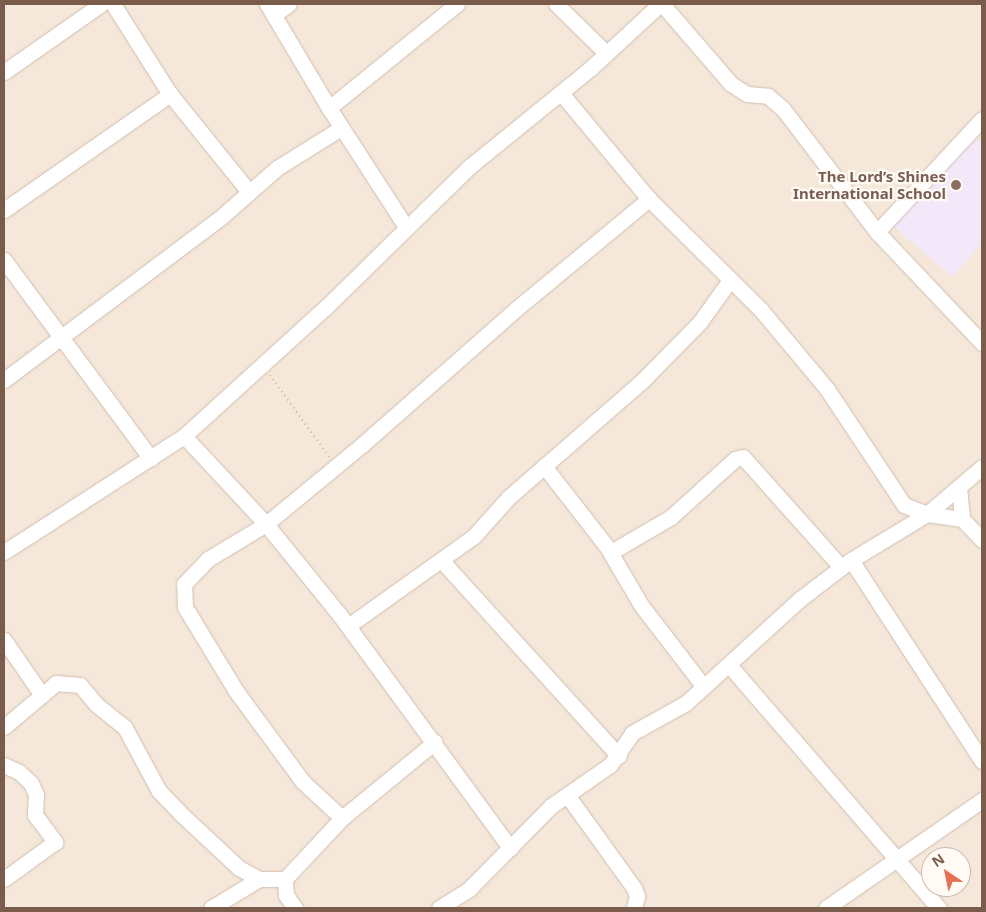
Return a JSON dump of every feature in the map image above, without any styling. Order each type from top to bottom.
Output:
[{"type":"street","points":[[4,72],[101,4]]},
{"type":"street","points":[[113,4],[170,94],[249,192]]},
{"type":"street","points":[[289,4],[271,9],[328,108],[406,227]]},
{"type":"street","points":[[328,108],[456,4]]},
{"type":"street","points":[[556,4],[606,53]]},
{"type":"street","points":[[4,552],[184,436],[264,366],[469,167],[561,93],[661,4],[731,84],[747,94],[768,96],[783,109],[877,232],[982,343]]},
{"type":"street","points":[[561,93],[650,199],[761,310],[827,389],[904,505],[927,514],[962,519]]},
{"type":"street","points":[[4,210],[170,94]]},
{"type":"street","points":[[877,232],[980,123]]},
{"type":"street","points":[[4,380],[220,218],[277,168],[341,128]]},
{"type":"street","points":[[342,818],[303,782],[236,691],[185,607],[184,584],[196,567],[266,524],[336,467],[516,308],[650,199]]},
{"type":"street","points":[[4,260],[151,459]]},
{"type":"street","points":[[348,626],[442,561],[474,536],[498,507],[643,380],[700,322],[730,280]]},
{"type":"street","points":[[184,436],[266,524],[348,626],[435,742],[510,848]]},
{"type":"street","points":[[611,552],[671,517],[735,459],[743,457],[846,564],[982,761]]},
{"type":"street","points":[[544,466],[611,552],[641,605],[704,687]]},
{"type":"street","points":[[440,908],[469,889],[535,821],[619,756],[632,733],[673,712],[729,665],[800,599],[846,564],[927,514],[982,467]]},
{"type":"street","points":[[959,488],[962,519],[982,540]]},
{"type":"street","points":[[893,534],[904,505]]},
{"type":"street","points":[[442,561],[619,756]]},
{"type":"street","points":[[4,640],[42,695]]},
{"type":"street","points":[[729,665],[900,860],[938,908]]},
{"type":"street","points":[[4,727],[56,684],[80,686],[97,705],[125,728],[159,791],[239,868],[259,879],[285,879]]},
{"type":"street","points":[[294,908],[286,895],[285,879],[342,818],[435,742]]},
{"type":"street","points":[[4,765],[20,772],[31,783],[36,794],[35,815],[55,842],[4,879]]},
{"type":"street","points":[[567,795],[634,888],[637,896],[634,908]]},
{"type":"street","points":[[826,908],[900,860],[982,800]]},
{"type":"street","points":[[211,908],[259,879]]},
{"type":"path","points":[[264,366],[336,467]]},
{"type":"shaded area","points":[[4,4],[982,4],[982,908],[4,908]]},
{"type":"shaded area","name":"The Lord’s Shines International School","points":[[975,135],[982,144],[982,243],[952,277],[893,225]]},
{"type":"place","name":"The Lord’s Shines International School","points":[[956,185]]}]
